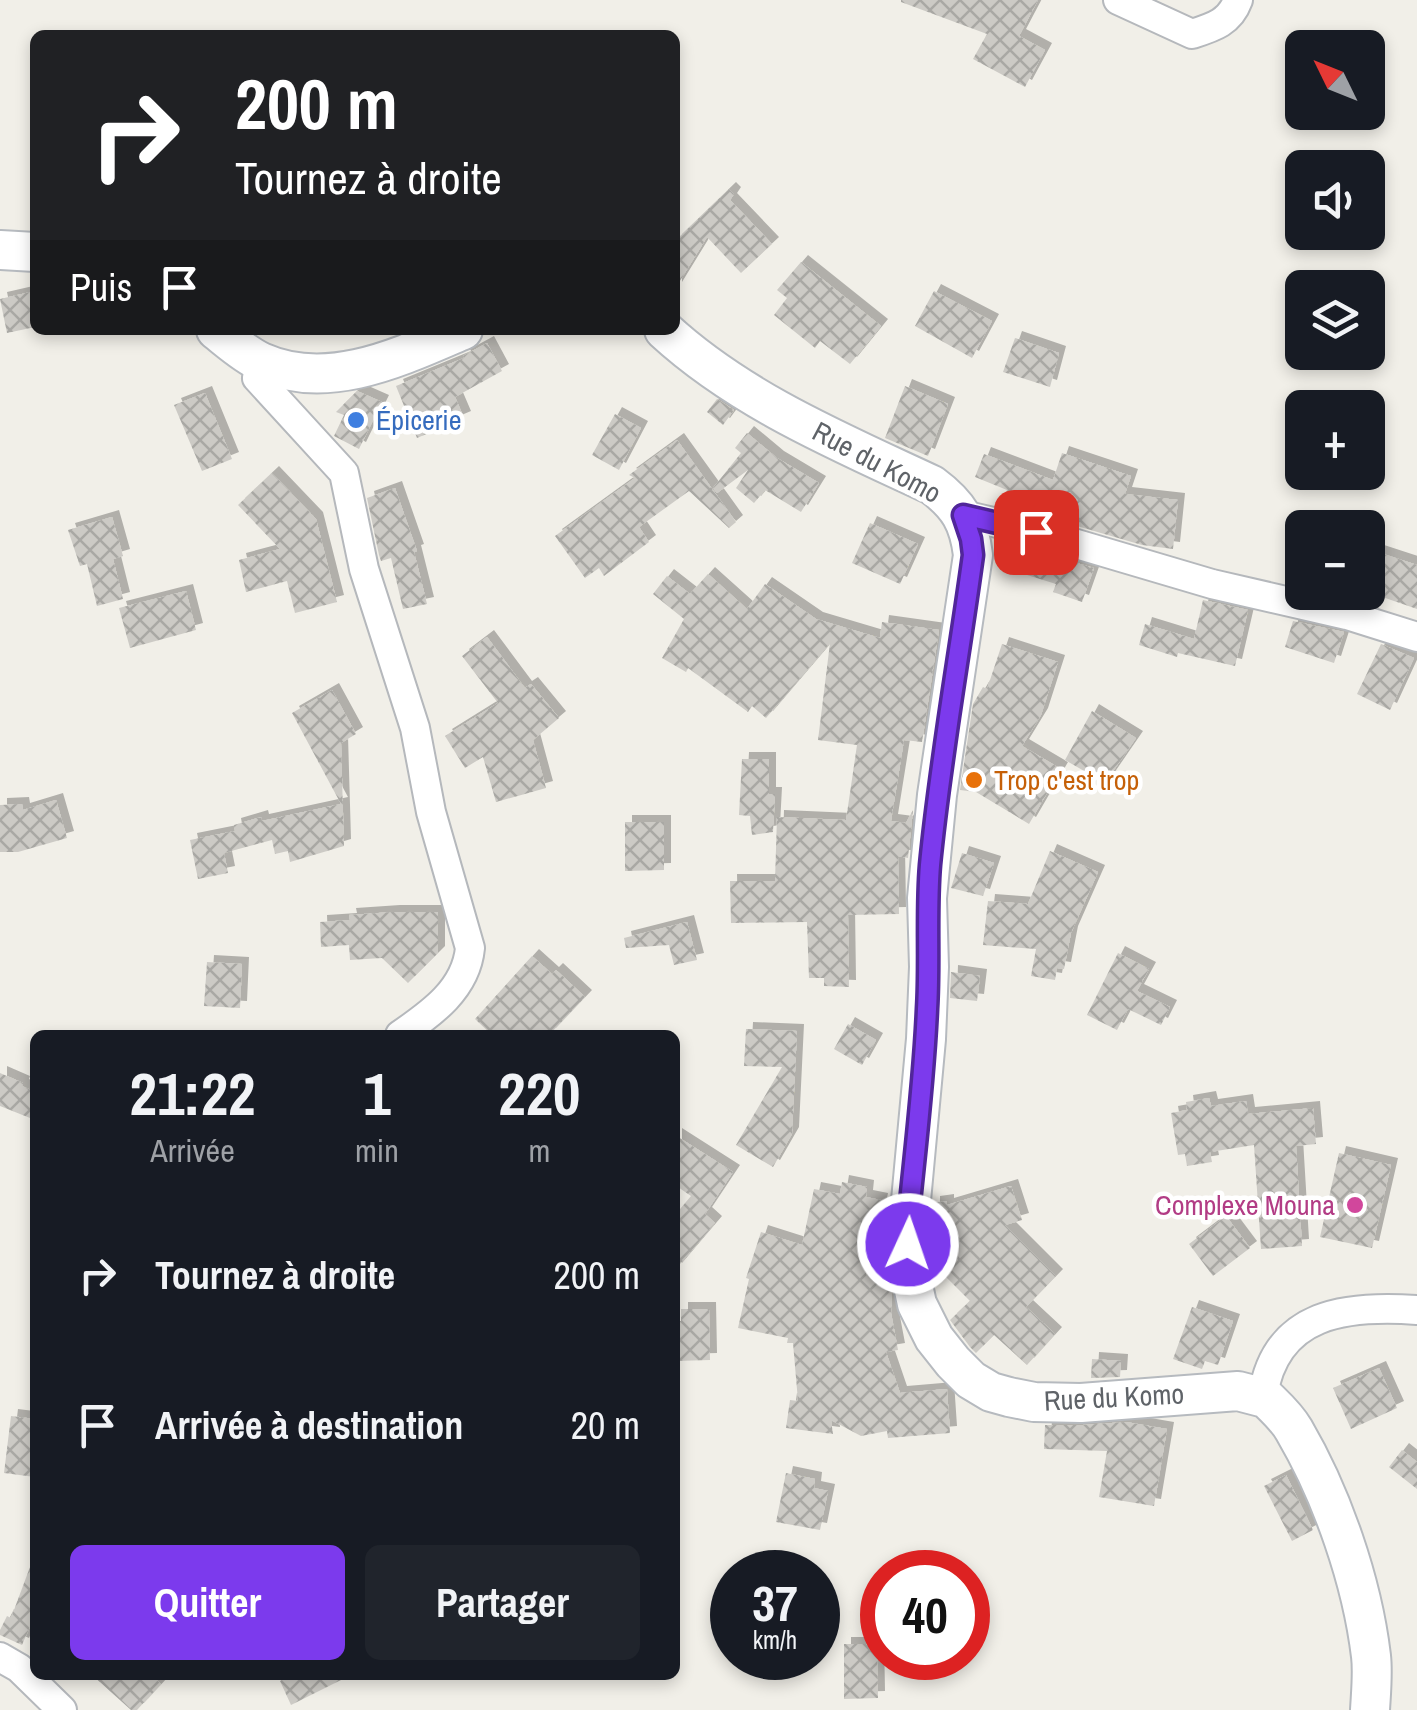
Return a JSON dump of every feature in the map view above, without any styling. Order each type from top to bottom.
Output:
[{"type":"street","points":[[1118,0],[1192,34],[1233,14],[1238,0]]},
{"type":"street","points":[[0,250],[30,252]]},
{"type":"street","points":[[223,335],[261,362],[317,376],[393,358],[450,335]]},
{"type":"street","name":"Rue du Komo","points":[[670,335],[744,391],[932,485],[963,515],[971,539],[973,555],[937,794],[927,898],[926,1039],[908,1222],[908,1267],[917,1304],[934,1338],[972,1380],[991,1392],[1034,1402],[1082,1403],[1238,1391],[1263,1395]]},
{"type":"street","points":[[261,362],[258,378],[344,473],[364,568],[415,728],[431,812],[470,948],[469,960],[449,996],[407,1030]]},
{"type":"street","points":[[963,515],[1417,637]]},
{"type":"street","points":[[1370,1710],[1371,1658],[1359,1590],[1322,1488],[1292,1427],[1263,1395],[1265,1380],[1280,1350],[1289,1337],[1306,1325],[1355,1310],[1417,1310]]},
{"type":"street","points":[[0,1657],[30,1679]]},
{"type":"street","points":[[31,1680],[62,1710]]},
{"type":"building","points":[[901,0],[1038,0],[1019,36],[1045,50],[1025,87],[973,59],[987,34]]},
{"type":"building","points":[[729,189],[734,194],[730,200],[772,244],[741,273],[707,237],[680,281],[680,236]]},
{"type":"building","points":[[801,262],[881,326],[850,364],[820,341],[815,348],[774,315],[787,298],[777,290]]},
{"type":"building","points":[[934,291],[992,321],[972,358],[915,326]]},
{"type":"building","points":[[30,292],[30,328],[7,333],[0,299]]},
{"type":"building","points":[[1015,338],[1059,353],[1050,387],[1003,372]]},
{"type":"building","points":[[487,343],[502,371],[455,397],[464,418],[417,438],[396,386],[464,358]]},
{"type":"building","points":[[905,386],[948,404],[928,456],[885,438]]},
{"type":"building","points":[[357,391],[382,402],[359,449],[334,436],[344,415],[336,412]]},
{"type":"building","points":[[205,393],[232,459],[202,471],[174,405]]},
{"type":"building","points":[[717,399],[734,410],[723,425],[707,412]]},
{"type":"building","points":[[615,414],[641,428],[619,470],[592,455]]},
{"type":"building","points":[[747,433],[777,458],[819,483],[801,512],[765,490],[754,503],[736,488],[748,470],[717,493],[713,488],[741,453],[735,448]]},
{"type":"building","points":[[677,440],[736,522],[729,528],[689,491],[639,527],[649,542],[604,576],[599,568],[585,578],[555,536],[635,478],[629,475]]},
{"type":"building","points":[[1062,453],[1131,476],[1125,494],[1178,500],[1173,549],[1142,545],[1029,512],[1004,498],[1007,490],[975,477],[984,454],[1053,480]]},
{"type":"building","points":[[272,473],[316,519],[337,602],[295,613],[287,581],[246,592],[239,560],[280,549],[238,505]]},
{"type":"building","points":[[395,488],[417,551],[414,552],[427,604],[403,609],[391,558],[381,561],[379,555],[367,498]]},
{"type":"building","points":[[112,517],[123,556],[113,559],[123,599],[97,606],[87,564],[80,566],[68,530]]},
{"type":"building","points":[[870,523],[918,544],[900,584],[852,563]]},
{"type":"building","points":[[1018,546],[1094,568],[1082,602],[1053,592],[1056,584],[1011,570]]},
{"type":"building","points":[[1385,555],[1417,565],[1417,609],[1385,598]]},
{"type":"building","points":[[708,574],[747,609],[765,584],[816,619],[880,638],[882,622],[939,630],[922,742],[904,740],[891,821],[906,823],[913,810],[908,858],[898,856],[899,914],[848,915],[849,987],[824,986],[824,978],[809,978],[807,922],[731,923],[730,881],[775,881],[777,817],[846,820],[857,745],[818,740],[830,643],[766,718],[752,706],[748,712],[688,668],[686,672],[662,658],[684,619],[653,594],[667,576],[690,594]]},
{"type":"building","points":[[186,591],[196,630],[130,648],[119,608]]},
{"type":"building","points":[[1203,600],[1248,610],[1235,666],[1178,653],[1177,657],[1139,645],[1145,624],[1194,639]]},
{"type":"building","points":[[1293,621],[1344,632],[1334,663],[1285,647]]},
{"type":"building","points":[[487,637],[525,688],[531,684],[559,718],[533,740],[546,788],[496,802],[483,757],[465,768],[445,736],[498,703],[462,656]]},
{"type":"building","points":[[1002,644],[1058,662],[1041,715],[1022,746],[1061,769],[1029,824],[976,792],[960,790],[973,704],[983,687],[987,689]]},
{"type":"building","points":[[1381,644],[1414,658],[1390,710],[1357,694]]},
{"type":"building","points":[[332,690],[356,734],[341,743],[344,846],[290,862],[288,851],[275,854],[272,840],[224,853],[228,873],[198,879],[190,840],[235,831],[234,825],[261,817],[262,821],[341,804],[292,713]]},
{"type":"building","points":[[1092,711],[1136,738],[1105,783],[1065,760]]},
{"type":"building","points":[[742,759],[769,759],[769,794],[775,794],[773,832],[752,835],[750,816],[739,815]]},
{"type":"building","points":[[56,800],[67,838],[18,852],[0,852],[0,805],[22,804],[23,810]]},
{"type":"building","points":[[625,822],[664,822],[664,870],[625,871]]},
{"type":"building","points":[[1050,851],[1098,872],[1071,933],[1064,969],[1057,968],[1055,980],[1031,976],[1036,949],[983,945],[988,901],[1028,904]]},
{"type":"building","points":[[962,853],[994,863],[983,896],[951,888]]},
{"type":"building","points":[[393,912],[438,912],[438,953],[408,983],[382,958],[350,960],[349,945],[321,947],[320,922]]},
{"type":"building","points":[[687,922],[697,960],[674,965],[669,945],[626,948],[624,938]]},
{"type":"building","points":[[1118,953],[1149,969],[1137,991],[1170,1007],[1161,1025],[1128,1009],[1117,1030],[1087,1015]]},
{"type":"building","points":[[532,956],[552,974],[556,970],[585,997],[554,1030],[487,1030],[475,1019]]},
{"type":"building","points":[[207,962],[242,964],[240,1008],[204,1006]]},
{"type":"building","points":[[951,972],[980,976],[977,1001],[950,998]]},
{"type":"building","points":[[848,1024],[876,1040],[862,1065],[834,1049]]},
{"type":"building","points":[[746,1029],[797,1031],[792,1134],[773,1167],[736,1145],[782,1067],[744,1066]]},
{"type":"building","points":[[0,1073],[30,1090],[30,1118],[0,1106]]},
{"type":"building","points":[[1209,1098],[1211,1106],[1246,1101],[1248,1114],[1313,1108],[1316,1144],[1296,1146],[1302,1246],[1261,1249],[1254,1145],[1210,1152],[1212,1162],[1187,1166],[1185,1154],[1178,1155],[1171,1113],[1187,1110],[1186,1102]]},
{"type":"building","points":[[680,1138],[733,1172],[705,1214],[715,1223],[680,1264],[680,1209],[691,1196],[680,1188]]},
{"type":"building","points":[[1339,1153],[1391,1165],[1372,1248],[1320,1237]]},
{"type":"building","points":[[842,1182],[867,1187],[866,1197],[881,1200],[866,1275],[888,1277],[898,1350],[886,1352],[900,1393],[947,1389],[950,1433],[888,1438],[887,1431],[861,1436],[831,1420],[833,1434],[786,1428],[790,1400],[798,1401],[793,1343],[787,1343],[788,1338],[738,1328],[749,1279],[746,1278],[761,1232],[802,1245],[814,1189],[840,1194]]},
{"type":"building","points":[[1011,1186],[1022,1220],[1005,1225],[1056,1276],[1026,1307],[1055,1334],[1027,1365],[994,1335],[976,1353],[970,1347],[950,1320],[970,1301],[932,1263],[933,1203],[947,1201],[947,1205]]},
{"type":"building","points":[[1226,1216],[1250,1248],[1213,1276],[1189,1244]]},
{"type":"building","points":[[1192,1307],[1233,1321],[1218,1365],[1205,1361],[1202,1369],[1173,1359]]},
{"type":"building","points":[[681,1309],[709,1309],[710,1360],[680,1361]]},
{"type":"building","points":[[1092,1359],[1121,1361],[1120,1377],[1091,1378]]},
{"type":"building","points":[[1379,1368],[1397,1408],[1351,1429],[1333,1388]]},
{"type":"building","points":[[11,1416],[30,1418],[30,1476],[4,1473]]},
{"type":"building","points":[[1126,1422],[1167,1429],[1154,1506],[1099,1497],[1107,1451],[1044,1449],[1045,1425]]},
{"type":"building","points":[[1402,1450],[1417,1462],[1417,1489],[1389,1467]]},
{"type":"building","points":[[786,1473],[815,1479],[814,1488],[828,1491],[820,1530],[776,1522]]},
{"type":"building","points":[[1286,1475],[1313,1530],[1292,1541],[1264,1486]]},
{"type":"building","points":[[30,1567],[30,1627],[22,1645],[0,1635],[7,1616],[11,1618]]},
{"type":"building","points":[[844,1644],[860,1644],[860,1680],[878,1680],[878,1698],[844,1699]]},
{"type":"building","points":[[98,1680],[157,1680],[161,1684],[137,1710],[131,1710]]},
{"type":"building","points":[[282,1680],[341,1680],[291,1705]]},
{"type":"place","name":"Épicerie","points":[[356,420]]},
{"type":"place","name":"Trop c'est trop","points":[[974,780]]},
{"type":"place","name":"Complexe Mouna","points":[[1355,1205]]},
{"type":"route","points":[[908,1244],[926,1039],[930,864],[973,555],[963,515],[1036,532]]}]
